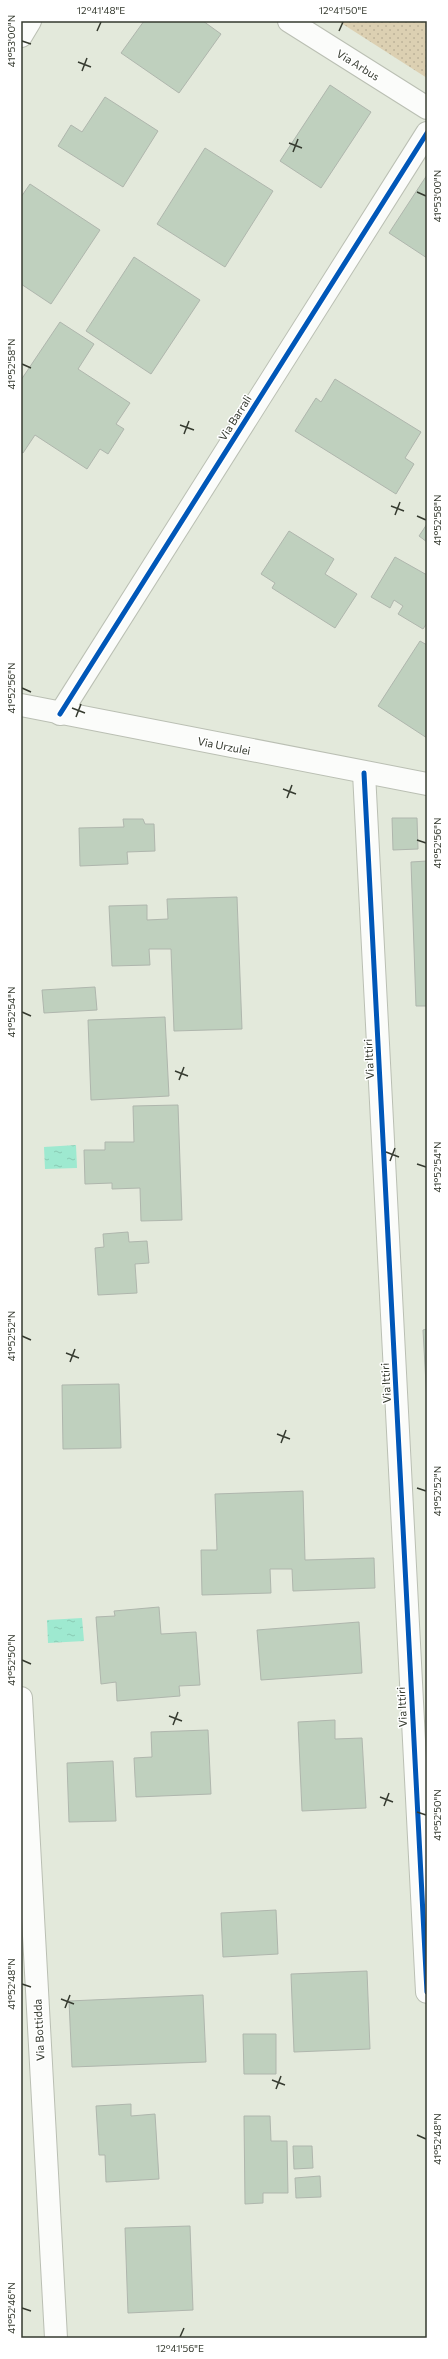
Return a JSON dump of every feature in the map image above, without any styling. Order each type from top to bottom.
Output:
[{"type":"street","points":[[21,36],[30,21]]},
{"type":"street","name":"Via Arbus","points":[[289,21],[427,108]]},
{"type":"street","name":"Via Barrali","points":[[60,714],[427,133]]},
{"type":"street","name":"Via Urzulei","points":[[21,705],[60,714],[427,784]]},
{"type":"street","name":"Via Ittiri","points":[[364,773],[427,1992]]},
{"type":"street","name":"Via Bottidda","points":[[21,1698],[56,2338]]},
{"type":"shaded area","points":[[338,21],[427,21],[427,78]]},
{"type":"water","points":[[76,1145],[77,1168],[45,1169],[44,1147]]},
{"type":"water","points":[[82,1618],[84,1641],[48,1643],[47,1620]]},
{"type":"building","points":[[144,21],[203,21],[221,34],[179,93],[121,53]]},
{"type":"building","points":[[330,85],[371,112],[321,188],[280,161]]},
{"type":"building","points":[[105,97],[158,131],[123,187],[58,146],[71,125],[82,132]]},
{"type":"building","points":[[205,148],[273,191],[225,267],[157,224]]},
{"type":"building","points":[[427,175],[427,258],[389,233]]},
{"type":"building","points":[[30,184],[100,230],[51,304],[21,284],[21,197]]},
{"type":"building","points":[[134,257],[200,300],[151,374],[86,331]]},
{"type":"building","points":[[60,322],[94,344],[78,369],[130,403],[116,424],[124,429],[108,454],[100,449],[87,469],[35,435],[23,453],[21,452],[21,380]]},
{"type":"building","points":[[335,379],[421,432],[405,458],[414,464],[396,494],[295,431],[316,398],[321,402]]},
{"type":"building","points":[[427,524],[427,542],[419,536]]},
{"type":"building","points":[[289,531],[334,559],[325,574],[357,594],[335,628],[272,588],[275,583],[261,574]]},
{"type":"building","points":[[395,557],[427,575],[427,623],[423,629],[398,614],[403,606],[394,600],[390,608],[371,597]]},
{"type":"building","points":[[420,641],[427,645],[427,738],[378,706]]},
{"type":"building","points":[[392,818],[417,818],[418,849],[393,850]]},
{"type":"building","points":[[123,819],[143,819],[145,824],[154,824],[155,851],[127,852],[128,864],[80,866],[79,828],[124,827]]},
{"type":"building","points":[[427,861],[427,1006],[416,1006],[411,862]]},
{"type":"building","points":[[237,897],[242,1029],[174,1031],[171,949],[149,949],[150,965],[112,966],[109,906],[147,905],[147,920],[168,919],[167,899]]},
{"type":"building","points":[[95,987],[97,1010],[44,1013],[42,990]]},
{"type":"building","points":[[165,1017],[169,1096],[91,1100],[88,1020]]},
{"type":"building","points":[[178,1105],[182,1220],[141,1221],[140,1188],[112,1189],[112,1183],[85,1184],[84,1150],[105,1150],[105,1142],[134,1142],[133,1106]]},
{"type":"building","points":[[128,1232],[129,1242],[147,1241],[149,1263],[135,1264],[137,1293],[98,1295],[95,1248],[104,1247],[103,1234]]},
{"type":"building","points":[[427,1329],[427,1402],[423,1330]]},
{"type":"building","points":[[119,1384],[121,1448],[63,1449],[62,1385]]},
{"type":"building","points":[[303,1491],[305,1560],[374,1558],[375,1588],[293,1591],[292,1569],[270,1569],[271,1593],[202,1595],[201,1550],[217,1550],[215,1494]]},
{"type":"building","points":[[159,1607],[161,1634],[196,1632],[200,1685],[179,1686],[180,1696],[117,1701],[116,1682],[101,1684],[96,1617],[115,1616],[114,1611]]},
{"type":"building","points":[[359,1622],[362,1673],[261,1680],[257,1630]]},
{"type":"building","points":[[335,1720],[335,1739],[362,1738],[366,1808],[302,1811],[298,1722]]},
{"type":"building","points":[[208,1730],[211,1794],[136,1797],[134,1758],[152,1757],[151,1732]]},
{"type":"building","points":[[113,1761],[116,1821],[69,1822],[67,1763]]},
{"type":"building","points":[[276,1910],[278,1954],[223,1957],[221,1913]]},
{"type":"building","points":[[367,1971],[370,2049],[294,2052],[291,1974]]},
{"type":"building","points":[[203,1995],[206,2062],[72,2067],[69,2001]]},
{"type":"building","points":[[243,2034],[276,2034],[276,2074],[244,2074]]},
{"type":"building","points":[[131,2104],[131,2116],[155,2114],[159,2179],[106,2182],[105,2155],[99,2155],[96,2106]]},
{"type":"building","points":[[244,2116],[270,2116],[271,2141],[287,2141],[288,2193],[263,2193],[263,2203],[245,2204]]},
{"type":"building","points":[[293,2146],[312,2146],[313,2168],[294,2169]]},
{"type":"building","points":[[320,2176],[321,2197],[296,2198],[295,2178]]},
{"type":"building","points":[[190,2226],[193,2310],[128,2313],[125,2228]]},
{"type":"cycle path","points":[[60,714],[427,133]]},
{"type":"cycle path","points":[[364,773],[427,1992]]}]
